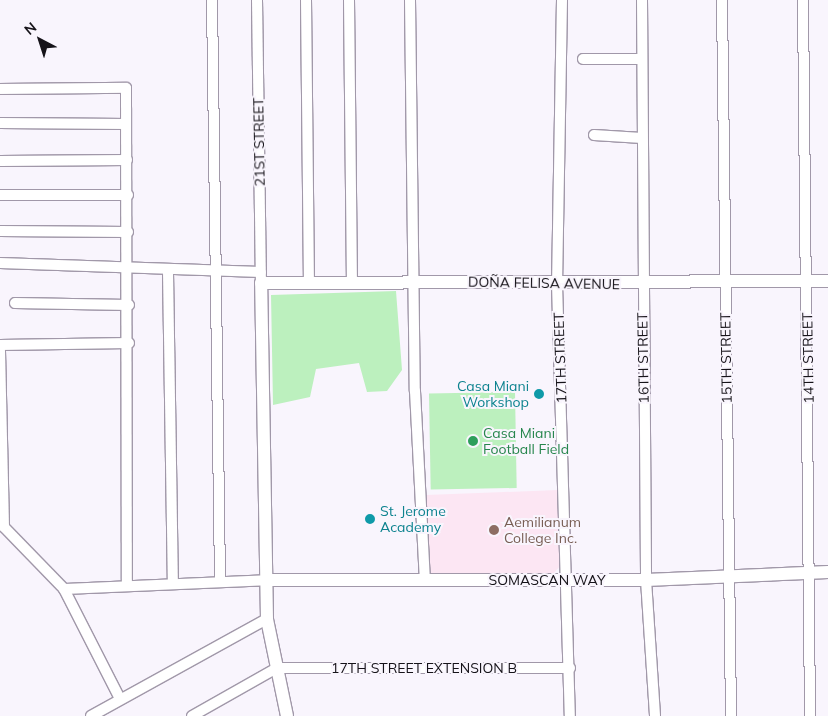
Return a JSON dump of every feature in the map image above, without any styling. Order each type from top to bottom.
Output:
[{"type":"street","points":[[212,0],[212,272],[220,582]]},
{"type":"street","name":"21ST STREET","points":[[257,0],[261,278]]},
{"type":"street","points":[[306,0],[309,281]]},
{"type":"street","points":[[349,0],[352,282]]},
{"type":"street","points":[[410,0],[413,280],[425,580]]},
{"type":"street","name":"17TH STREET","points":[[562,0],[557,284],[570,716]]},
{"type":"street","name":"16TH STREET","points":[[642,0],[642,284],[646,580],[655,716]]},
{"type":"street","name":"15TH STREET","points":[[722,0],[731,716]]},
{"type":"street","name":"14TH STREET","points":[[803,0],[810,716]]},
{"type":"street","points":[[583,59],[642,58]]},
{"type":"street","points":[[0,89],[126,88],[129,268],[127,584]]},
{"type":"street","points":[[0,123],[126,124]]},
{"type":"street","points":[[594,135],[642,138]]},
{"type":"street","points":[[0,161],[127,160]]},
{"type":"street","points":[[0,195],[128,196]]},
{"type":"street","points":[[0,231],[128,232]]},
{"type":"street","points":[[0,263],[129,268],[168,272],[212,272],[261,278],[267,619],[284,714]]},
{"type":"street","points":[[168,272],[173,584]]},
{"type":"street","name":"DOÑA FELISA AVENUE","points":[[261,278],[352,282],[413,280],[557,284],[828,281]]},
{"type":"street","points":[[15,303],[129,305]]},
{"type":"street","points":[[0,345],[129,343]]},
{"type":"street","points":[[0,351],[2,530],[64,589],[120,699]]},
{"type":"street","name":"SOMASCAN WAY","points":[[267,580],[646,580],[828,572]]},
{"type":"street","points":[[64,589],[127,584],[267,580]]},
{"type":"street","points":[[91,716],[267,619]]},
{"type":"street","points":[[192,716],[277,668]]},
{"type":"street","name":"17TH STREET EXTENSION B","points":[[277,668],[570,668]]},
{"type":"shaded area","name":"Aemilianum College Inc.","points":[[558,490],[561,565],[554,573],[430,573],[426,495]]},
{"type":"green space","points":[[396,291],[402,370],[387,391],[367,392],[359,363],[316,369],[310,397],[273,405],[271,295]]},
{"type":"green space","name":"Casa Miani Football Field","points":[[515,392],[517,488],[431,489],[429,394]]},
{"type":"place","name":"Casa Miani Workshop","points":[[539,394]]},
{"type":"place","name":"Casa Miani Football Field","points":[[473,441]]},
{"type":"place","name":"St. Jerome Academy","points":[[370,519]]},
{"type":"place","name":"Aemilianum College Inc.","points":[[494,530]]}]
